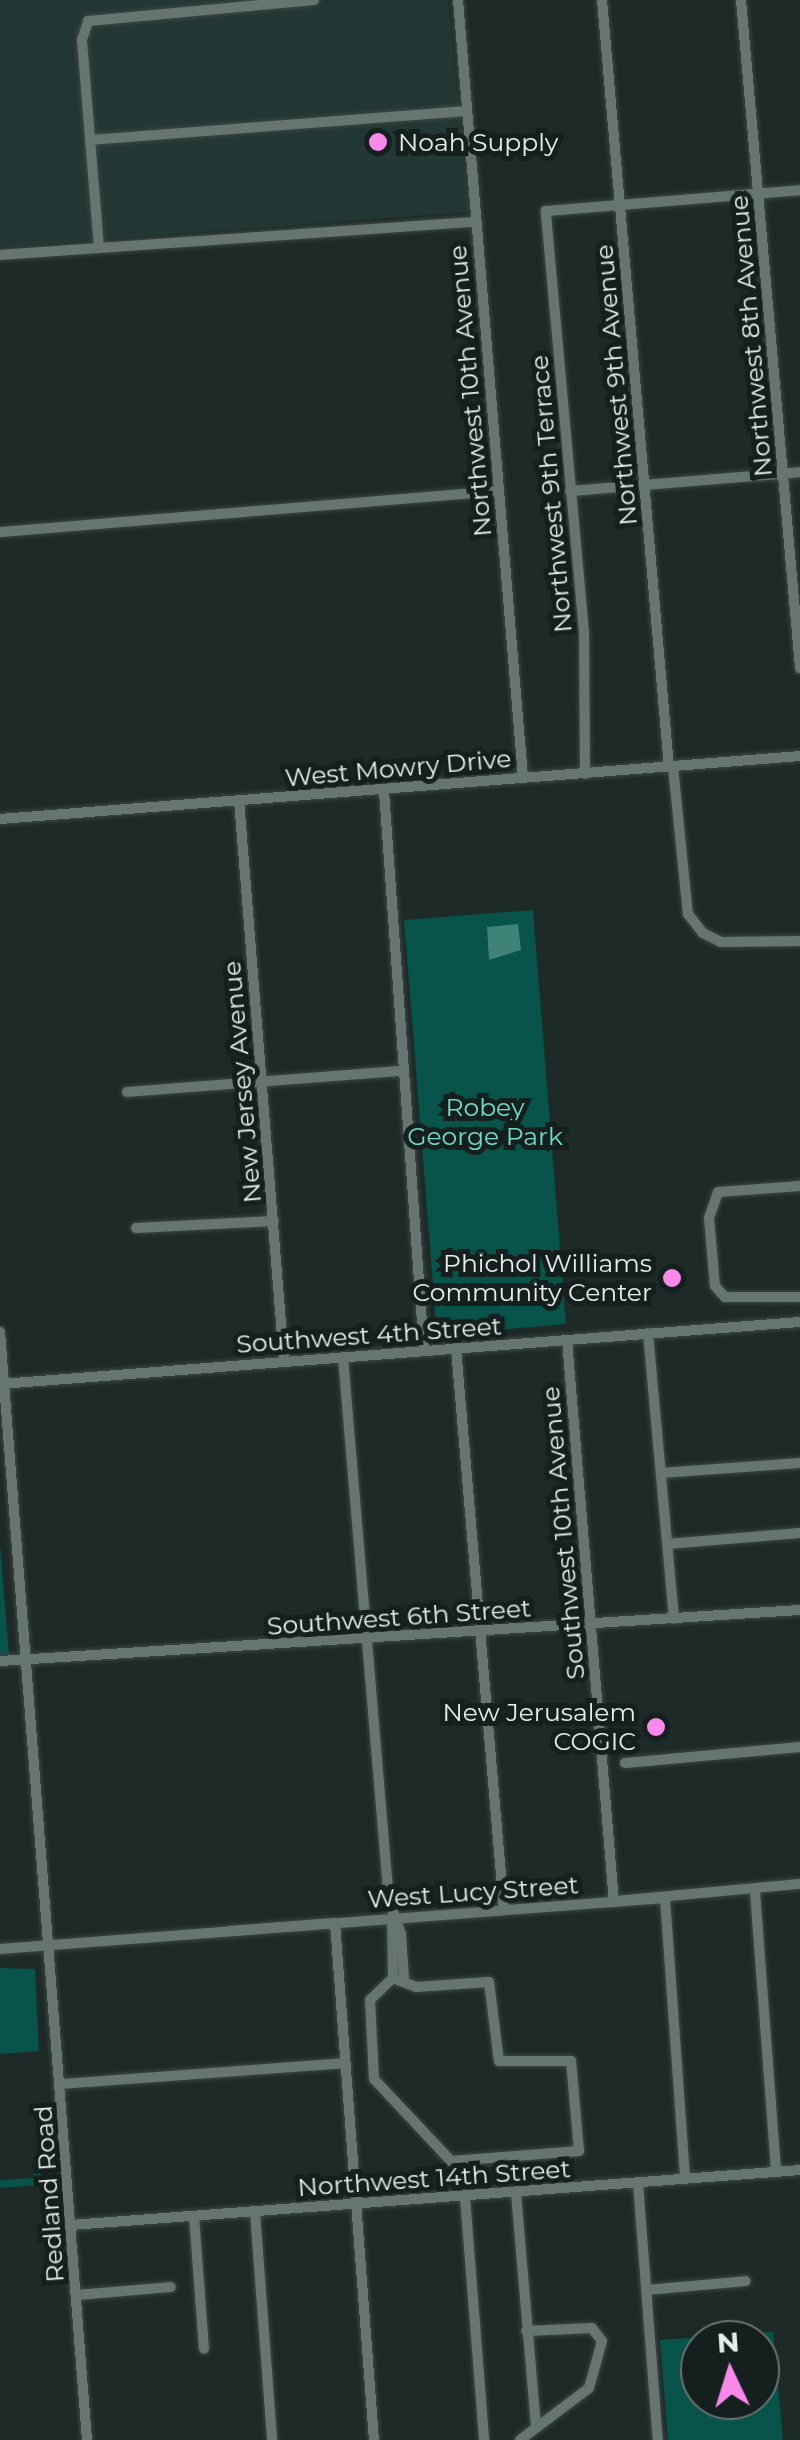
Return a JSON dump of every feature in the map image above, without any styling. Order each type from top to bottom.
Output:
[{"type":"street","points":[[100,248],[82,40],[88,22],[314,0]]},
{"type":"street","name":"Northwest 10th Avenue","points":[[458,0],[523,778]]},
{"type":"street","name":"Northwest 9th Avenue","points":[[602,0],[671,767],[688,914],[702,933],[743,945],[800,941]]},
{"type":"street","name":"Northwest 8th Avenue","points":[[741,0],[800,668]]},
{"type":"street","points":[[90,140],[466,112]]},
{"type":"street","points":[[620,202],[800,190]]},
{"type":"street","name":"Northwest 9th Terrace","points":[[585,774],[584,632],[546,212],[620,202]]},
{"type":"street","points":[[0,255],[476,222]]},
{"type":"street","points":[[570,491],[800,472]]},
{"type":"street","points":[[0,532],[498,491]]},
{"type":"street","name":"West Mowry Drive","points":[[0,819],[800,756]]},
{"type":"street","points":[[384,791],[400,1072],[424,1351]]},
{"type":"street","name":"New Jersey Avenue","points":[[239,800],[284,1361]]},
{"type":"street","points":[[127,1092],[400,1072]]},
{"type":"street","points":[[800,1186],[718,1192],[709,1218],[714,1286],[725,1297],[800,1297]]},
{"type":"street","points":[[136,1228],[274,1220]]},
{"type":"street","name":"Southwest 4th Street","points":[[2,1384],[800,1322]]},
{"type":"street","name":"Redland Road","points":[[0,1332],[51,1944],[86,2440]]},
{"type":"street","points":[[648,1334],[674,1619]]},
{"type":"street","name":"Southwest 10th Avenue","points":[[567,1340],[614,1902]]},
{"type":"street","points":[[456,1348],[504,1910]]},
{"type":"street","points":[[343,1357],[398,1978]]},
{"type":"street","points":[[661,1473],[800,1463]]},
{"type":"street","points":[[668,1544],[800,1533]]},
{"type":"street","name":"Southwest 6th Street","points":[[0,1661],[800,1610]]},
{"type":"street","points":[[624,1762],[800,1747]]},
{"type":"street","name":"West Lucy Street","points":[[786,1889],[800,1884]]},
{"type":"street","points":[[755,1891],[776,2172]]},
{"type":"street","name":"West Lucy Street","points":[[0,1948],[755,1891],[800,1892]]},
{"type":"street","points":[[665,1898],[685,2180]]},
{"type":"street","points":[[334,1923],[372,2438]]},
{"type":"street","points":[[398,1978],[416,1986],[488,1982],[499,2061],[571,2062],[579,2151],[451,2161],[374,2079],[370,2000],[398,1978]]},
{"type":"street","points":[[61,2084],[344,2063]]},
{"type":"street","name":"Northwest 14th Street","points":[[71,2225],[800,2170]]},
{"type":"street","points":[[638,2183],[658,2440]]},
{"type":"street","points":[[516,2193],[536,2424]]},
{"type":"street","points":[[465,2198],[484,2440]]},
{"type":"street","points":[[255,2212],[272,2440]]},
{"type":"street","points":[[194,2216],[204,2349]]},
{"type":"street","points":[[646,2290],[746,2281]]},
{"type":"street","points":[[76,2295],[171,2286]]},
{"type":"street","points":[[520,2440],[536,2424],[572,2405],[589,2388],[602,2341],[592,2328],[526,2331]]},
{"type":"shaded area","points":[[0,0],[448,0],[469,212],[0,247]]},
{"type":"shaded area","points":[[518,924],[521,950],[489,960],[487,927]]},
{"type":"green space","name":"Robey George Park","points":[[533,910],[566,1324],[437,1335],[404,920]]},
{"type":"green space","points":[[0,1545],[9,1654],[0,1655]]},
{"type":"green space","points":[[0,1968],[35,1969],[39,2051],[0,2054]]},
{"type":"green space","points":[[50,2159],[53,2184],[0,2188],[0,2180],[34,2178],[33,2161]]},
{"type":"green space","points":[[680,2339],[680,2420],[780,2420],[780,2408],[783,2440],[668,2440],[660,2340]]},
{"type":"place","name":"Noah Supply","points":[[378,142]]},
{"type":"place","name":"Phichol Williams Community Center","points":[[672,1278]]},
{"type":"place","name":"New Jerusalem COGIC","points":[[656,1727]]}]
